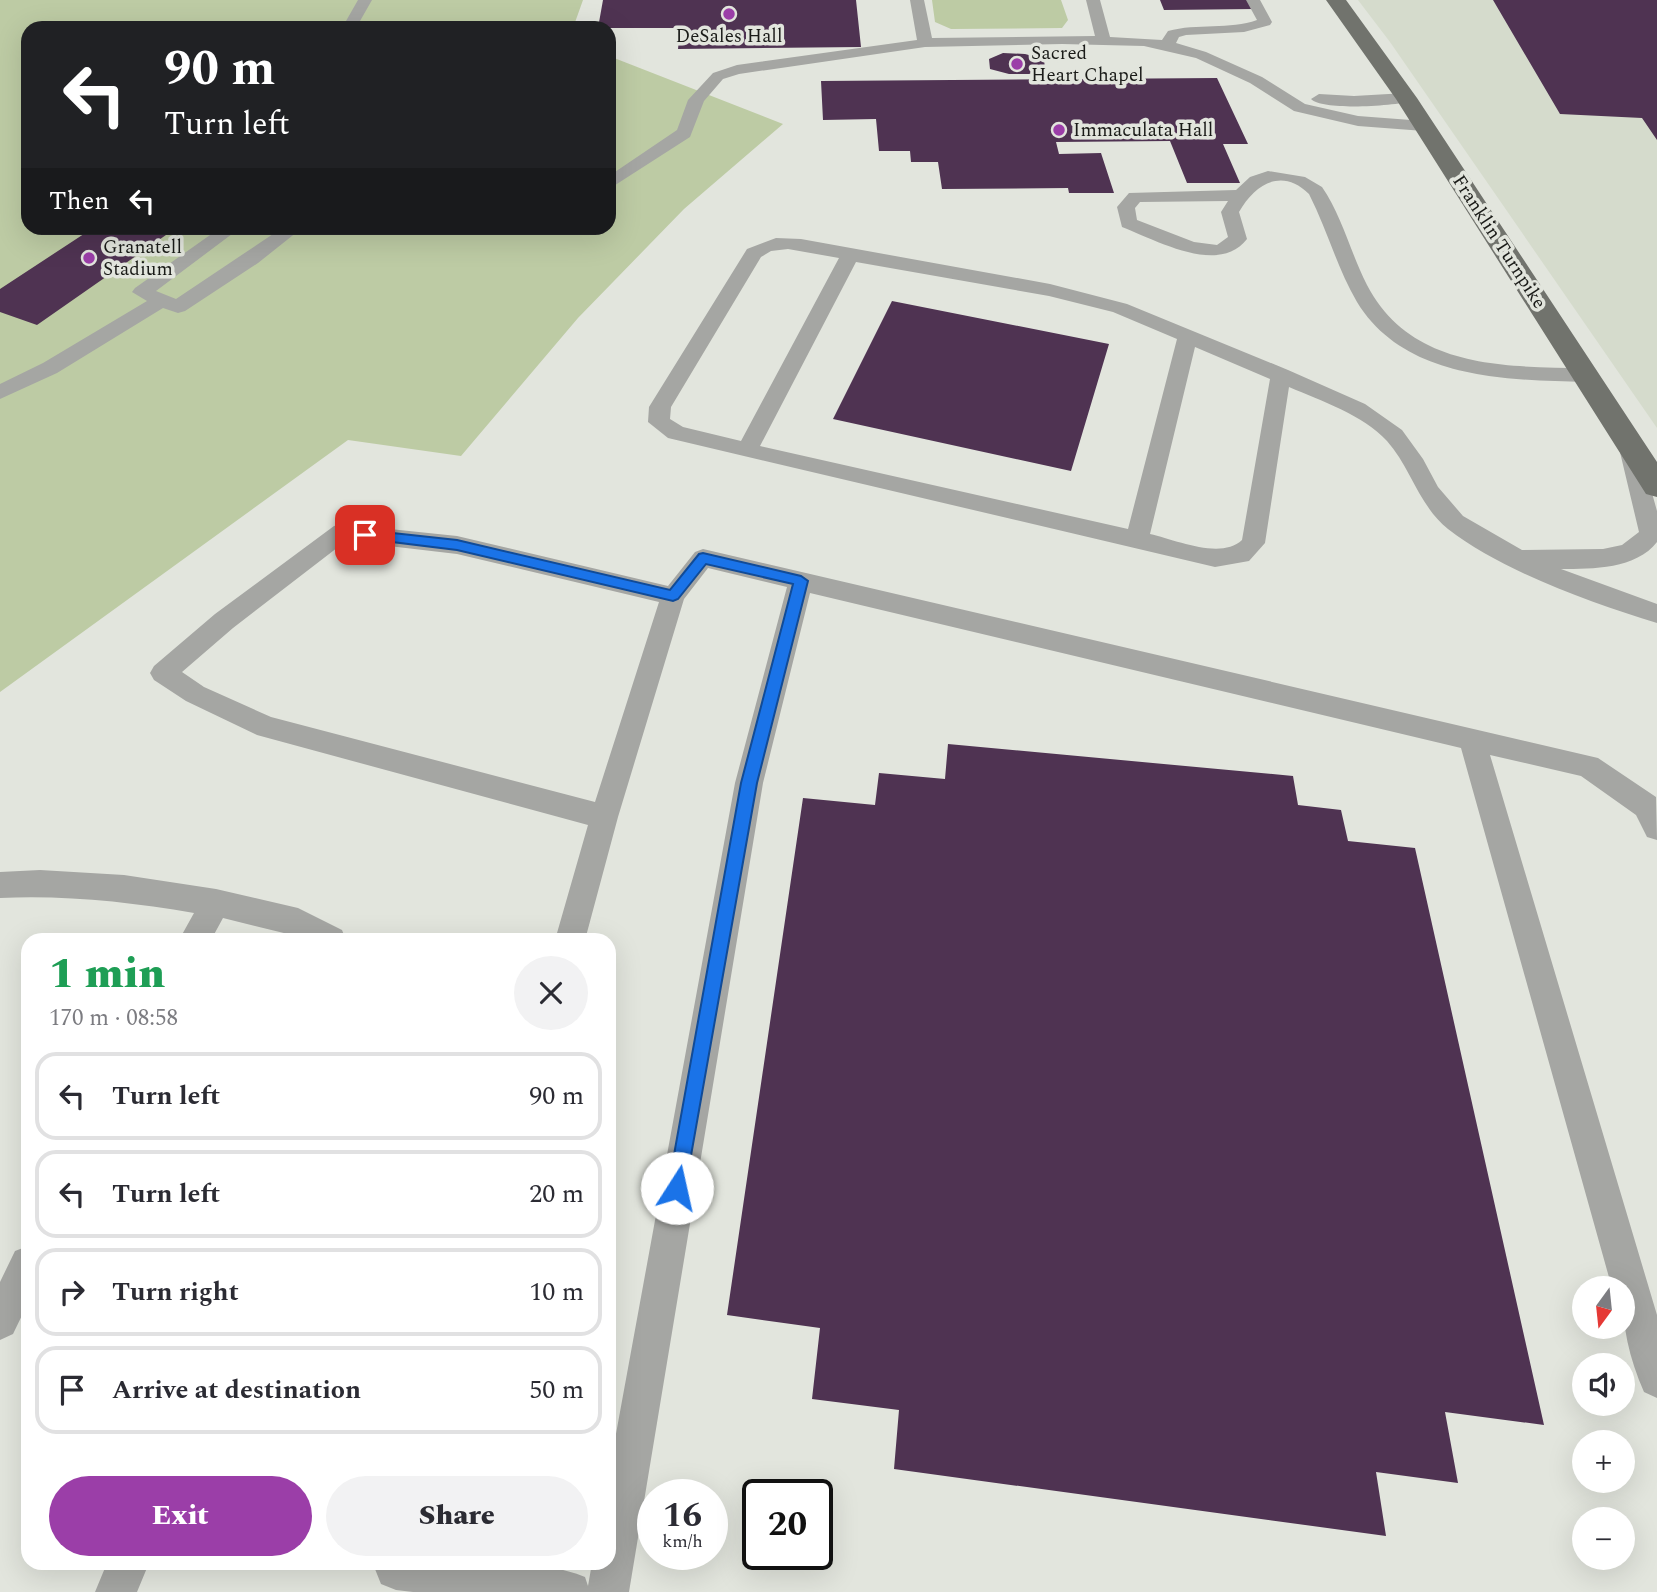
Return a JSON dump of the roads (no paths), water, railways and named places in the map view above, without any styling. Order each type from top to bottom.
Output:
[{"type":"main road","name":"Franklin Turnpike","points":[[1341,4],[1406,98],[1657,486]]},
{"type":"lane","points":[[353,21],[365,0]]},
{"type":"lane","points":[[917,0],[925,43]]},
{"type":"lane","points":[[1093,0],[1104,41]]},
{"type":"lane","points":[[1167,45],[1173,34],[1192,27],[1253,28],[1265,22],[1253,0]]},
{"type":"lane","points":[[616,179],[684,133],[696,100],[718,76],[737,70],[925,43],[1104,41],[1167,45],[1201,55],[1256,80],[1300,108],[1358,121],[1424,126]]},
{"type":"lane","points":[[1274,93],[1321,100],[1406,98]]},
{"type":"lane","points":[[1240,195],[1135,197],[1126,207],[1128,223],[1191,247],[1221,251],[1238,239],[1230,212],[1240,195],[1262,177],[1296,177],[1315,189],[1356,281],[1376,315],[1402,340],[1445,359],[1506,373],[1585,375]]},
{"type":"lane","points":[[221,235],[142,292],[178,307],[284,235]]},
{"type":"lane","points":[[1281,375],[1253,543],[1241,555],[1215,558],[676,433],[659,422],[660,407],[754,253],[763,246],[785,243],[1050,290],[1120,308],[1281,375],[1357,409],[1394,435],[1415,464],[1429,491],[1455,522],[1507,553],[1569,583],[1657,614]]},
{"type":"lane","points":[[747,450],[850,255]]},
{"type":"lane","points":[[0,392],[50,368],[162,300]]},
{"type":"lane","points":[[1137,540],[1188,336]]},
{"type":"lane","points":[[1507,553],[1548,561],[1590,560],[1638,548],[1651,533],[1630,445]]},
{"type":"lane","points":[[604,817],[267,727],[195,694],[163,673],[224,621],[341,532],[457,545],[673,596]]},
{"type":"lane","points":[[572,933],[604,817],[673,596],[703,558],[1588,765],[1646,806],[1657,828]]},
{"type":"lane","points":[[616,1546],[749,783],[801,581]]},
{"type":"lane","points":[[1472,739],[1657,1379]]},
{"type":"lane","points":[[0,885],[40,883],[124,888],[298,922],[318,933]]},
{"type":"lane","points":[[198,933],[216,904]]},
{"type":"lane","points":[[0,1321],[21,1278]]},
{"type":"lane","points":[[116,1592],[125,1570]]},
{"type":"lane","points":[[608,1592],[612,1570]]},
{"type":"lane","points":[[395,1575],[570,1592]]},
{"type":"place","name":"DeSales Hall","points":[[729,14]]},
{"type":"place","name":"Sacred Heart Chapel","points":[[1017,64]]},
{"type":"place","name":"Immaculata Hall","points":[[1059,130]]},
{"type":"place","name":"Granatell Stadium","points":[[89,258]]}]
